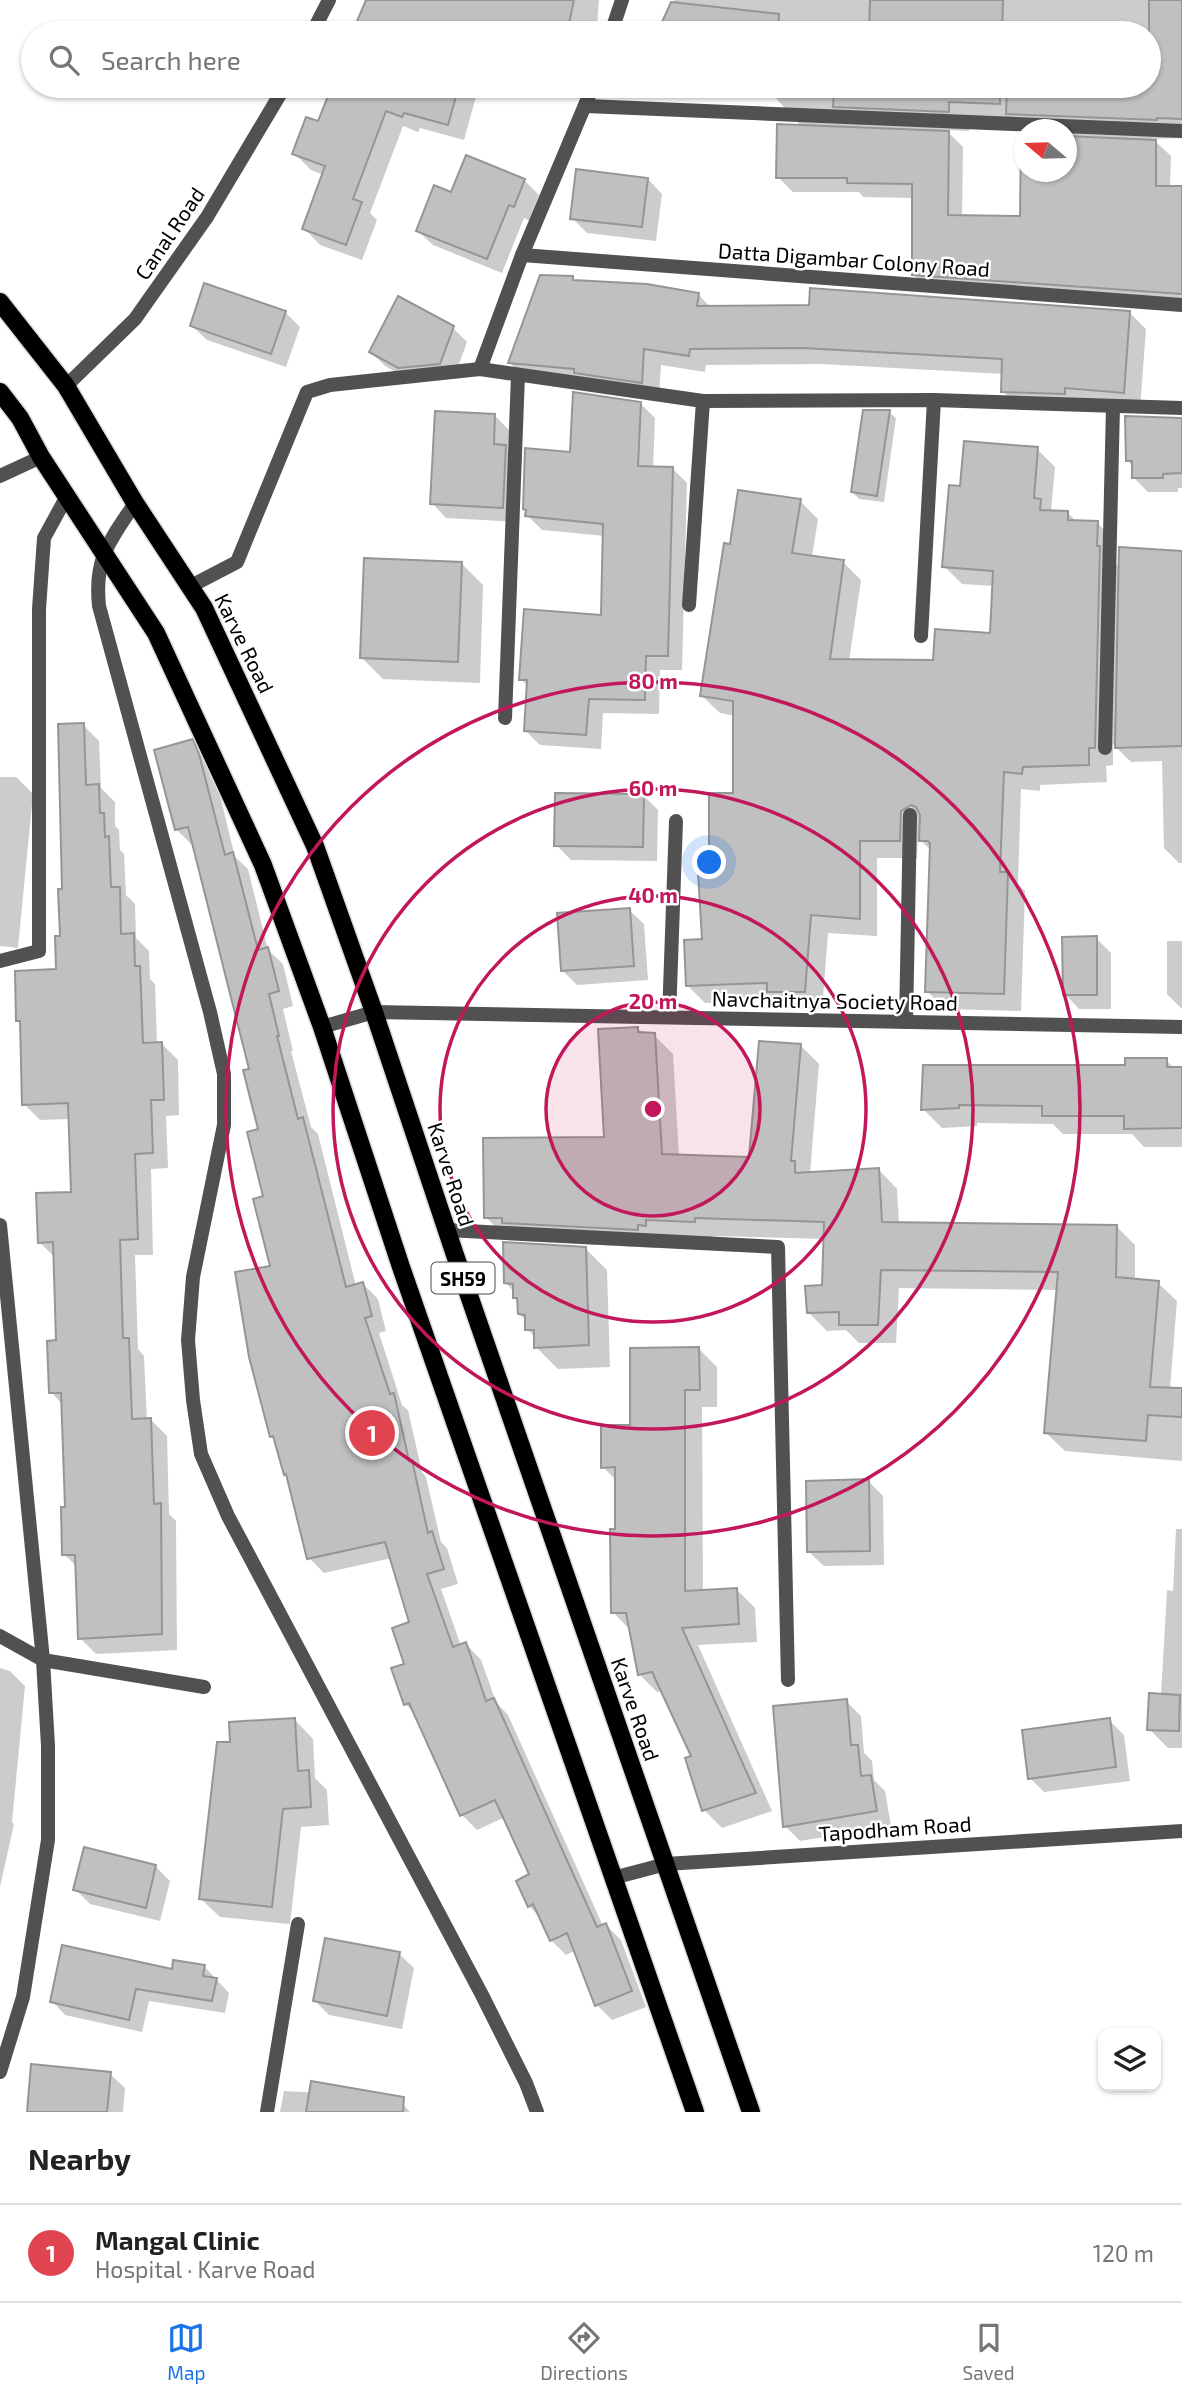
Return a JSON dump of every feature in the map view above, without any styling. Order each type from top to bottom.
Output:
[{"type":"main road","name":"Karve Road","points":[[0,302],[66,386],[135,503],[204,608],[314,846],[374,1012],[751,2112]]},
{"type":"main road","points":[[0,392],[20,418],[66,496]]},
{"type":"main road","name":"SH59","points":[[66,496],[156,633],[263,865],[322,1027],[401,1266],[695,2112]]},
{"type":"street","points":[[318,21],[329,0]]},
{"type":"street","points":[[615,21],[622,0]]},
{"type":"street","name":"Canal Road","points":[[66,386],[135,319],[206,217],[278,98]]},
{"type":"street","points":[[480,369],[522,255],[589,98]]},
{"type":"street","points":[[586,106],[1182,131]]},
{"type":"street","name":"Datta Digambar Colony Road","points":[[522,255],[1182,305]]},
{"type":"street","points":[[191,586],[237,562],[307,392],[330,385],[480,369],[703,401],[934,400],[1182,408]]},
{"type":"street","points":[[505,718],[518,375]]},
{"type":"street","points":[[921,636],[934,400]]},
{"type":"street","points":[[689,605],[703,401]]},
{"type":"street","points":[[1105,748],[1113,406]]},
{"type":"street","points":[[0,476],[41,457]]},
{"type":"street","points":[[0,961],[39,951],[39,609],[44,538],[66,496]]},
{"type":"street","points":[[135,503],[103,552],[99,574],[99,606],[224,1074],[224,1125],[193,1277],[188,1340],[201,1454],[228,1516],[482,1995],[526,2083],[537,2112]]},
{"type":"street","points":[[906,1022],[910,815]]},
{"type":"street","points":[[669,1017],[676,821]]},
{"type":"street","name":"Navchaitnya Society Road","points":[[322,1027],[374,1012],[1182,1027]]},
{"type":"street","points":[[0,1225],[43,1660],[48,1746],[48,1840],[23,1997],[0,2072]]},
{"type":"street","points":[[447,1230],[778,1247],[788,1680]]},
{"type":"street","points":[[0,1636],[43,1660],[204,1687]]},
{"type":"street","name":"Tapodham Road","points":[[613,1878],[666,1864],[1182,1831]]},
{"type":"street","points":[[267,2112],[298,1924]]},
{"type":"building","points":[[366,0],[574,0],[570,21],[357,21]]},
{"type":"building","points":[[870,0],[1003,0],[1002,21],[869,21]]},
{"type":"building","points":[[1149,0],[1182,0],[1182,119],[1006,114],[1007,98],[1161,98],[1161,21],[1149,21]]},
{"type":"building","points":[[671,2],[779,14],[779,21],[662,21]]},
{"type":"building","points":[[327,98],[456,98],[448,125],[404,113],[402,117],[386,111],[353,199],[362,202],[346,245],[302,229],[325,166],[292,154],[306,117],[318,121]]},
{"type":"building","points":[[833,98],[1000,98],[1000,104],[949,102],[949,112],[833,107]]},
{"type":"building","points":[[777,124],[949,131],[948,215],[1020,216],[1020,182],[1077,182],[1077,136],[1156,140],[1156,186],[1182,186],[1182,294],[912,275],[912,184],[847,183],[847,178],[776,178]]},
{"type":"building","points":[[466,155],[525,179],[514,207],[509,205],[487,259],[416,231],[434,185],[451,192]]},
{"type":"building","points":[[576,169],[648,178],[642,227],[570,219]]},
{"type":"building","points":[[540,275],[573,276],[573,280],[647,284],[699,293],[697,306],[809,305],[810,288],[1130,311],[1124,393],[1065,388],[1065,394],[1001,392],[1002,359],[803,348],[690,349],[689,356],[644,349],[642,383],[574,373],[574,369],[508,363]]},
{"type":"building","points":[[204,283],[286,311],[271,354],[190,326]]},
{"type":"building","points":[[398,296],[454,326],[440,364],[398,368],[369,352]]},
{"type":"building","points":[[573,392],[641,402],[638,466],[673,467],[668,656],[646,656],[645,700],[589,699],[586,735],[524,731],[527,680],[519,680],[524,609],[601,615],[603,524],[525,516],[526,510],[523,509],[525,448],[570,452]]},
{"type":"building","points":[[863,410],[890,410],[877,496],[851,492]]},
{"type":"building","points":[[435,411],[495,414],[494,444],[506,445],[503,508],[430,504]]},
{"type":"building","points":[[1125,416],[1182,418],[1182,473],[1163,474],[1163,478],[1132,478],[1132,461],[1126,461]]},
{"type":"building","points":[[964,441],[1038,447],[1034,498],[1041,499],[1040,510],[1068,511],[1068,520],[1098,521],[1097,546],[1100,546],[1095,748],[1089,748],[1089,765],[1023,767],[1022,774],[1004,772],[1000,872],[1008,872],[1004,994],[925,992],[930,844],[928,841],[919,841],[920,815],[916,807],[911,805],[901,811],[900,841],[860,841],[860,919],[811,915],[805,992],[767,992],[767,983],[686,986],[684,940],[702,939],[697,856],[709,855],[709,793],[733,793],[733,701],[700,696],[724,543],[730,544],[738,490],[801,499],[792,553],[844,560],[830,659],[933,660],[935,629],[990,633],[993,571],[942,567],[949,485],[960,486]]},
{"type":"building","points":[[1119,547],[1182,551],[1182,746],[1115,748]]},
{"type":"building","points":[[364,558],[462,562],[458,662],[360,658]]},
{"type":"building","points":[[84,723],[86,785],[99,784],[100,813],[104,813],[105,837],[109,836],[111,887],[120,887],[121,934],[134,933],[135,966],[140,966],[143,1043],[162,1042],[164,1100],[151,1100],[153,1153],[135,1154],[138,1239],[120,1240],[123,1338],[129,1338],[132,1419],[151,1418],[154,1504],[161,1503],[162,1634],[78,1639],[75,1555],[62,1555],[61,1507],[65,1507],[61,1393],[49,1393],[47,1341],[56,1340],[53,1242],[38,1243],[36,1193],[71,1192],[68,1103],[22,1105],[20,1021],[16,1021],[15,971],[56,969],[55,936],[60,936],[58,889],[62,889],[58,724]]},
{"type":"building","points":[[193,739],[225,855],[233,852],[258,950],[268,947],[279,991],[269,994],[277,1036],[298,1119],[303,1117],[346,1287],[363,1282],[372,1316],[365,1318],[390,1394],[394,1393],[428,1533],[432,1531],[444,1569],[427,1574],[453,1647],[466,1642],[486,1701],[494,1698],[597,1927],[606,1923],[632,1991],[595,2006],[567,1933],[550,1941],[533,1904],[528,1907],[516,1881],[529,1874],[495,1800],[460,1816],[409,1703],[404,1705],[391,1668],[404,1664],[392,1628],[409,1622],[385,1542],[307,1559],[286,1474],[284,1475],[273,1436],[270,1437],[249,1357],[235,1272],[270,1266],[253,1199],[263,1196],[247,1132],[258,1129],[243,1070],[249,1069],[188,827],[175,830],[154,750]]},
{"type":"building","points":[[555,793],[644,794],[643,847],[554,846]]},
{"type":"building","points":[[630,908],[634,966],[561,971],[557,913]]},
{"type":"building","points":[[1097,936],[1097,995],[1063,995],[1062,937]]},
{"type":"building","points":[[638,1027],[638,1032],[655,1033],[662,1154],[749,1157],[759,1041],[801,1044],[791,1161],[795,1161],[795,1173],[879,1168],[882,1222],[1117,1225],[1116,1277],[1159,1281],[1150,1387],[1182,1388],[1182,1417],[1148,1415],[1146,1441],[1044,1433],[1058,1272],[881,1270],[878,1325],[839,1325],[839,1312],[807,1313],[805,1286],[822,1285],[824,1222],[695,1218],[695,1222],[646,1220],[646,1226],[638,1225],[638,1230],[502,1223],[502,1218],[484,1218],[483,1138],[604,1137],[598,1029]]},
{"type":"building","points":[[1125,1058],[1167,1058],[1167,1067],[1182,1067],[1182,1128],[1124,1129],[1124,1116],[1042,1116],[1042,1106],[959,1105],[959,1108],[921,1110],[923,1065],[1125,1065]]},
{"type":"building","points":[[503,1242],[586,1247],[589,1345],[534,1348],[534,1330],[525,1330],[525,1315],[518,1314],[517,1298],[513,1298],[513,1284],[504,1283]]},
{"type":"building","points":[[699,1347],[700,1390],[685,1390],[685,1591],[737,1588],[739,1624],[682,1628],[756,1793],[702,1811],[685,1758],[691,1756],[652,1672],[638,1675],[626,1613],[611,1613],[610,1529],[615,1529],[615,1467],[601,1468],[601,1425],[630,1425],[630,1348]]},
{"type":"building","points":[[869,1479],[870,1551],[807,1552],[806,1481]]},
{"type":"building","points":[[1149,1693],[1180,1695],[1179,1731],[1147,1730]]},
{"type":"building","points":[[847,1699],[851,1745],[858,1745],[861,1776],[871,1775],[877,1811],[783,1827],[773,1706]]},
{"type":"building","points":[[295,1718],[298,1771],[309,1770],[311,1807],[283,1809],[272,1907],[199,1899],[217,1742],[230,1742],[229,1722]]},
{"type":"building","points":[[1110,1718],[1116,1767],[1028,1779],[1022,1730]]},
{"type":"building","points":[[84,1847],[156,1865],[146,1908],[73,1890]]},
{"type":"building","points":[[325,1938],[400,1952],[387,2016],[313,2001]]},
{"type":"building","points":[[62,1945],[172,1969],[173,1960],[205,1965],[203,1976],[217,1978],[212,2001],[136,1989],[129,2020],[50,2002]]},
{"type":"building","points":[[31,2064],[111,2072],[107,2112],[27,2112]]},
{"type":"building","points":[[311,2081],[404,2097],[403,2112],[306,2112]]},
{"type":"place","name":"Mangal Clinic","points":[[372,1433]]}]
